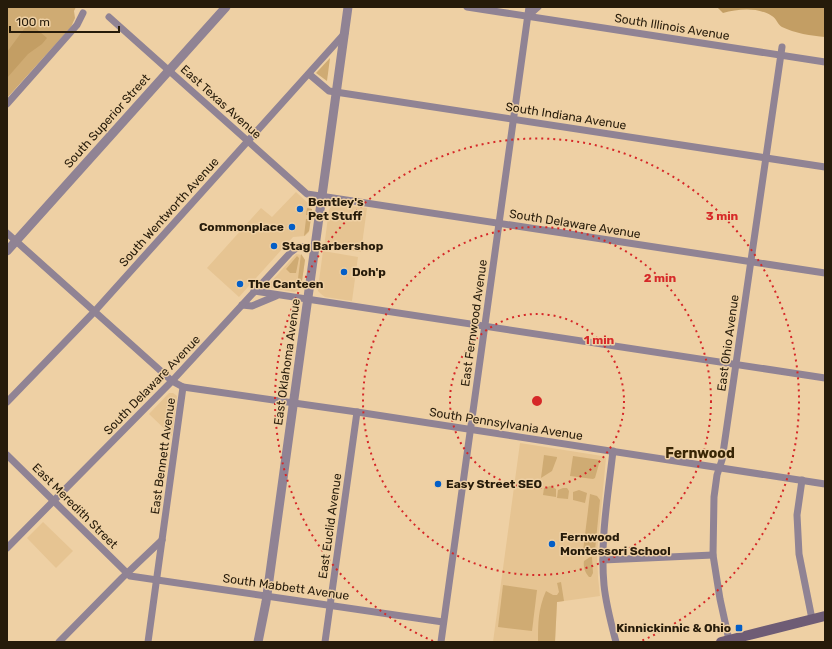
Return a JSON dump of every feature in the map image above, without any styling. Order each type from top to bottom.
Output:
[{"type":"main road","points":[[725,641],[825,616]]},
{"type":"street","name":"South Superior Street","points":[[7,251],[226,7]]},
{"type":"street","name":"East Oklahoma Avenue","points":[[258,642],[266,599],[348,7]]},
{"type":"street","name":"South Illinois Avenue","points":[[467,7],[781,51],[825,62]]},
{"type":"street","name":"East Fernwood Avenue","points":[[441,642],[529,7]]},
{"type":"street","points":[[528,16],[538,7]]},
{"type":"street","points":[[7,104],[77,26],[83,13]]},
{"type":"street","name":"East Texas Avenue","points":[[109,17],[308,194],[322,196]]},
{"type":"street","name":"South Wentworth Avenue","points":[[7,402],[94,312],[345,33]]},
{"type":"street","name":"East Ohio Avenue","points":[[725,641],[713,555],[714,497],[717,475],[722,460],[781,51]]},
{"type":"street","name":"South Indiana Avenue","points":[[309,74],[329,91],[336,93],[825,167]]},
{"type":"street","name":"South Delaware Avenue","points":[[322,196],[825,273]]},
{"type":"street","name":"East Bennett Avenue","points":[[7,233],[172,381],[183,388],[148,642]]},
{"type":"street","name":"South Delaware Avenue","points":[[7,548],[172,381],[290,252],[296,247],[301,246],[315,248]]},
{"type":"street","points":[[254,291],[825,378]]},
{"type":"street","points":[[242,305],[252,306],[279,295]]},
{"type":"street","name":"South Pennsylvania Avenue","points":[[183,388],[357,412],[825,484]]},
{"type":"street","name":"East Euclid Avenue","points":[[325,642],[357,412]]},
{"type":"street","points":[[613,451],[603,560],[608,614],[616,642]]},
{"type":"street","name":"East Meredith Street","points":[[7,455],[127,573]]},
{"type":"street","points":[[802,480],[797,515],[799,554],[812,619]]},
{"type":"street","points":[[59,642],[162,540]]},
{"type":"street","points":[[603,560],[713,555]]},
{"type":"street","name":"South Mabbett Avenue","points":[[127,573],[130,576],[266,599],[330,605],[443,622]]},
{"type":"street","name":"East Oklahoma Avenue","points":[[263,642],[266,599]]},
{"type":"shaded area","points":[[7,7],[76,7],[74,11],[75,18],[71,27],[7,98]]},
{"type":"shaded area","points":[[717,7],[825,7],[825,37],[803,34],[787,29],[781,26],[773,17],[761,11],[741,10],[723,13]]},
{"type":"shaded area","points":[[27,25],[33,26],[47,38],[42,44],[28,54],[7,78],[7,52]]},
{"type":"shaded area","points":[[330,58],[327,81],[316,73]]},
{"type":"shaded area","points":[[296,192],[310,205],[312,211],[309,232],[305,236],[293,237],[239,297],[207,268],[261,208],[272,217]]},
{"type":"shaded area","points":[[334,204],[367,208],[361,252],[324,247],[329,210]]},
{"type":"shaded area","points":[[307,208],[312,209],[312,211],[309,231],[304,236],[306,219],[308,219],[309,215],[306,215]]},
{"type":"shaded area","points":[[323,251],[358,257],[352,301],[325,297],[318,291]]},
{"type":"shaded area","points":[[296,254],[302,255],[305,260],[301,288],[294,292],[270,288],[270,283]]},
{"type":"shaded area","points":[[301,254],[305,260],[301,288],[297,287]]},
{"type":"shaded area","points":[[297,256],[299,258],[296,273],[290,273],[286,269]]},
{"type":"shaded area","points":[[169,393],[173,393],[177,396],[172,436],[149,414]]},
{"type":"shaded area","name":"Fernwood Montessori School","points":[[520,443],[602,456],[606,458],[597,553],[600,596],[557,602],[555,642],[493,642]]},
{"type":"shaded area","points":[[544,455],[557,458],[552,471],[541,478]]},
{"type":"shaded area","points":[[573,456],[600,460],[595,478],[570,476]]},
{"type":"shaded area","points":[[550,486],[556,489],[556,497],[543,495],[544,488]]},
{"type":"shaded area","points":[[567,488],[569,491],[568,499],[557,498],[558,490]]},
{"type":"shaded area","points":[[579,490],[587,493],[585,503],[573,500],[573,492]]},
{"type":"shaded area","points":[[590,494],[597,496],[600,500],[595,550],[589,552],[583,551]]},
{"type":"shaded area","points":[[43,522],[73,551],[56,568],[27,538]]},
{"type":"shaded area","points":[[592,557],[593,573],[591,577],[589,577],[585,571],[584,561]]},
{"type":"shaded area","points":[[561,582],[564,601],[557,602],[555,642],[538,642],[539,616],[543,598],[546,591],[553,595],[557,595],[559,592],[557,583]]},
{"type":"shaded area","points":[[503,585],[537,590],[532,631],[498,627]]},
{"type":"place","name":"Bentley's Pet Stuff","points":[[300,209]]},
{"type":"place","name":"Commonplace","points":[[292,227]]},
{"type":"place","name":"Stag Barbershop","points":[[274,246]]},
{"type":"place","name":"Doh'p","points":[[344,272]]},
{"type":"place","name":"The Canteen","points":[[240,284]]},
{"type":"place","name":"Easy Street SEO","points":[[438,484]]},
{"type":"place","name":"Fernwood Montessori School","points":[[552,544]]},
{"type":"place","name":"Kinnickinnic & Ohio","points":[[739,628]]},
{"type":"district","name":"Fernwood","points":[[700,453]]}]
